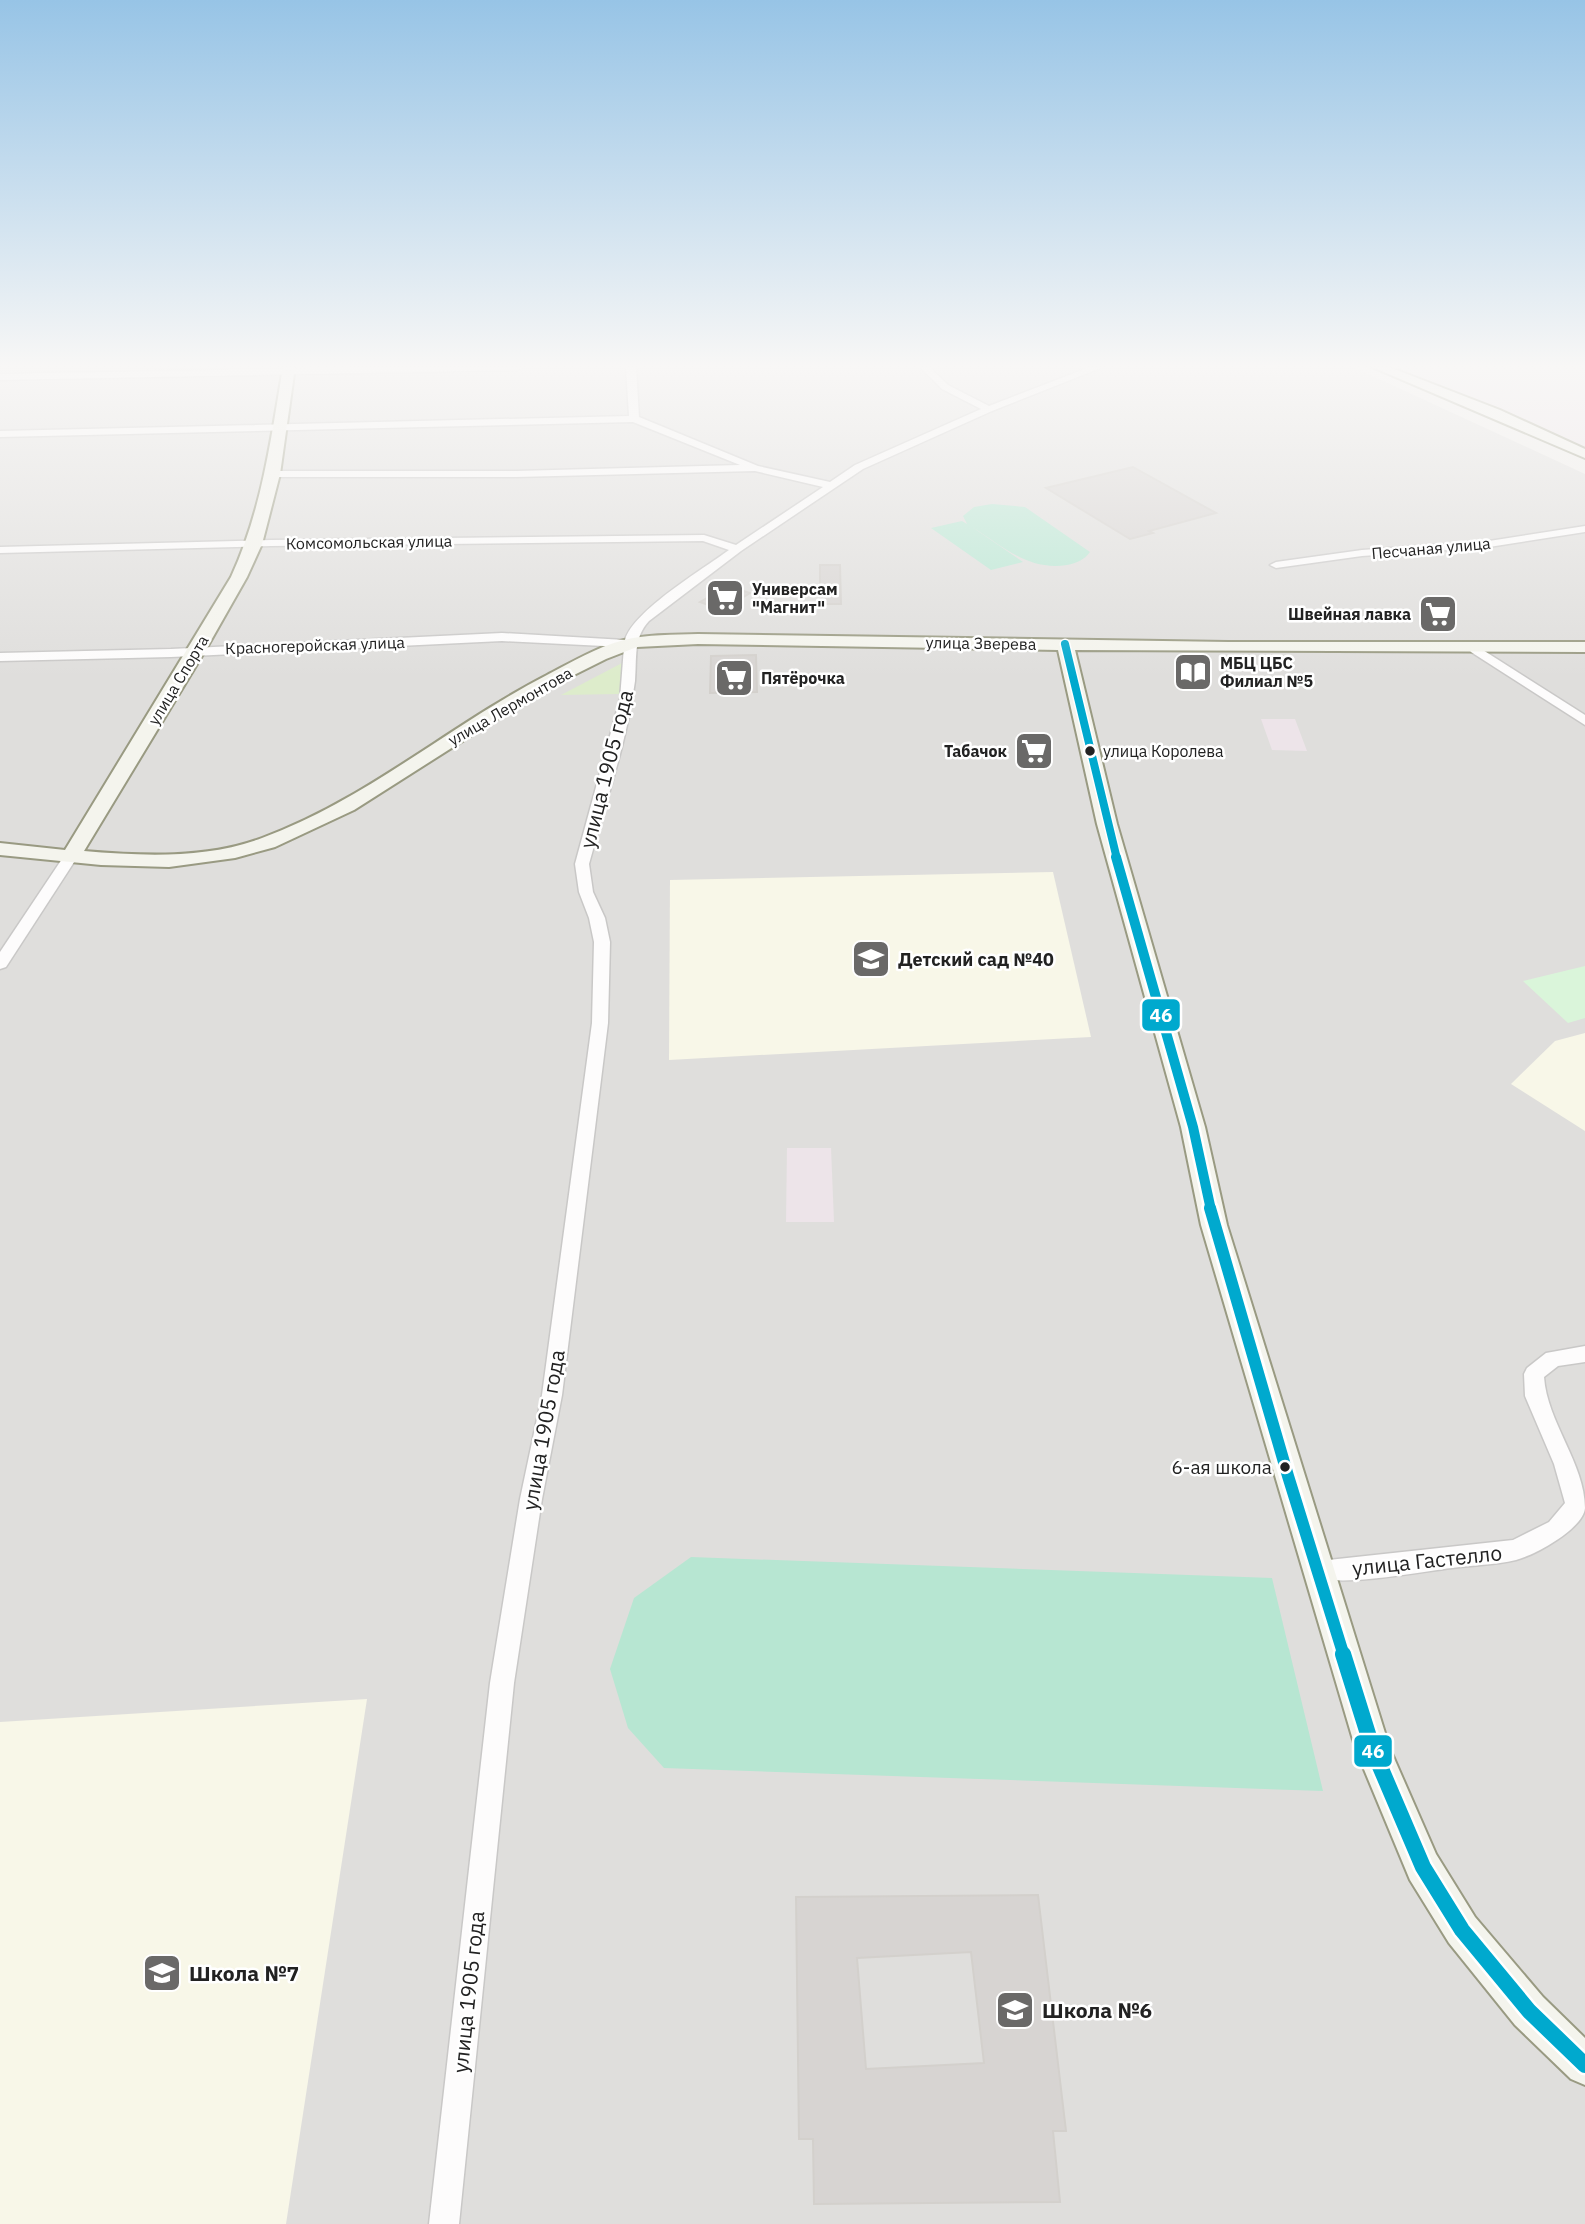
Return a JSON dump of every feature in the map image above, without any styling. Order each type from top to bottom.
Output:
[{"type":"main road","name":"улица Спорта","points":[[71,856],[239,577],[254,544],[274,471]]},
{"type":"main road","name":"улица Зверева","points":[[630,644],[698,639],[1475,649],[1585,647]]},
{"type":"main road","name":"улица Лермонтова","points":[[0,849],[165,861],[223,855],[266,843],[319,822],[358,801],[498,709],[546,681],[630,644]]},
{"type":"main road","points":[[1065,644],[1108,824],[1193,1127],[1214,1225],[1373,1750],[1423,1867],[1462,1930],[1529,2011],[1585,2065]]},
{"type":"street","points":[[273,474],[516,474],[644,471]]},
{"type":"street","points":[[767,471],[829,485]]},
{"type":"street","points":[[630,644],[634,630],[645,618],[737,549],[853,471]]},
{"type":"street","name":"Песчаная улица","points":[[1276,565],[1362,553],[1489,544],[1585,529]]},
{"type":"street","name":"Комсомольская улица","points":[[0,550],[704,538],[737,549]]},
{"type":"street","name":"Красногеройская улица","points":[[0,657],[502,637],[630,644]]},
{"type":"street","name":"улица 1905 года","points":[[443,2224],[502,1683],[531,1499],[552,1395],[600,1023],[602,942],[597,918],[586,892],[582,864],[626,699],[630,644]]},
{"type":"street","points":[[1475,649],[1585,721]]},
{"type":"street","name":"улица Спорта","points":[[0,964],[71,856]]},
{"type":"street","name":"улица Гастелло","points":[[1318,1569],[1356,1569],[1516,1550],[1557,1529],[1577,1505],[1565,1464],[1535,1396],[1534,1374],[1553,1359],[1585,1354]]},
{"type":"shaded area","points":[[0,471],[1578,471],[1585,474],[1585,2224],[0,2224]]},
{"type":"shaded area","points":[[1261,719],[1295,719],[1307,751],[1272,750]]},
{"type":"shaded area","name":"Детский сад №40","points":[[1053,872],[1091,1037],[669,1060],[670,880]]},
{"type":"shaded area","points":[[1585,1033],[1585,1131],[1511,1084],[1555,1041]]},
{"type":"shaded area","points":[[787,1148],[831,1148],[834,1222],[786,1222]]},
{"type":"shaded area","name":"Школа №7","points":[[367,1699],[286,2224],[0,2224],[0,1722]]},
{"type":"green space","points":[[992,504],[1025,507],[1090,552],[1083,559],[1071,564],[1040,564],[1016,555],[972,527],[1023,562],[991,570],[931,528],[962,521],[967,524],[963,516],[974,507]]},
{"type":"green space","points":[[624,662],[619,694],[561,695]]},
{"type":"green space","points":[[1585,966],[1585,1018],[1568,1023],[1523,981]]},
{"type":"green space","points":[[691,1557],[1272,1578],[1323,1791],[664,1768],[628,1728],[610,1669],[634,1598]]},
{"type":"building","points":[[1117,471],[1140,471],[1216,513],[1149,531],[1153,533],[1130,539],[1046,488]]},
{"type":"building","points":[[820,565],[840,565],[841,604],[820,604]]},
{"type":"building","name":"Универсам \"Магнит\"","points":[[728,586],[750,593],[722,610],[700,602]]},
{"type":"building","name":"Пятёрочка","points":[[756,655],[757,692],[710,693],[711,656]]},
{"type":"building","name":"Школа №6","points":[[1038,1895],[1066,2131],[1053,2131],[1060,2202],[814,2204],[813,2139],[799,2139],[796,1897]],"holes":[[[971,1952],[984,2063],[866,2069],[857,1958]]]},
{"type":"transit line","name":"46","points":[[1065,644],[1107,824],[1193,1127],[1214,1225],[1373,1750],[1423,1867],[1462,1930],[1529,2011],[1585,2065]]},
{"type":"place","name":"Универсам \"Магнит\"","points":[[725,598]]},
{"type":"place","name":"Швейная лавка","points":[[1438,614]]},
{"type":"place","name":"МБЦ ЦБС Филиал №5","points":[[1193,672]]},
{"type":"place","name":"Пятёрочка","points":[[734,678]]},
{"type":"place","name":"Табачок","points":[[1034,751]]},
{"type":"place","name":"улица Королева","points":[[1090,751]]},
{"type":"place","name":"Детский сад №40","points":[[871,959]]},
{"type":"place","name":"6-ая школа","points":[[1285,1467]]},
{"type":"place","name":"Школа №7","points":[[162,1973]]},
{"type":"place","name":"Школа №6","points":[[1015,2010]]}]
